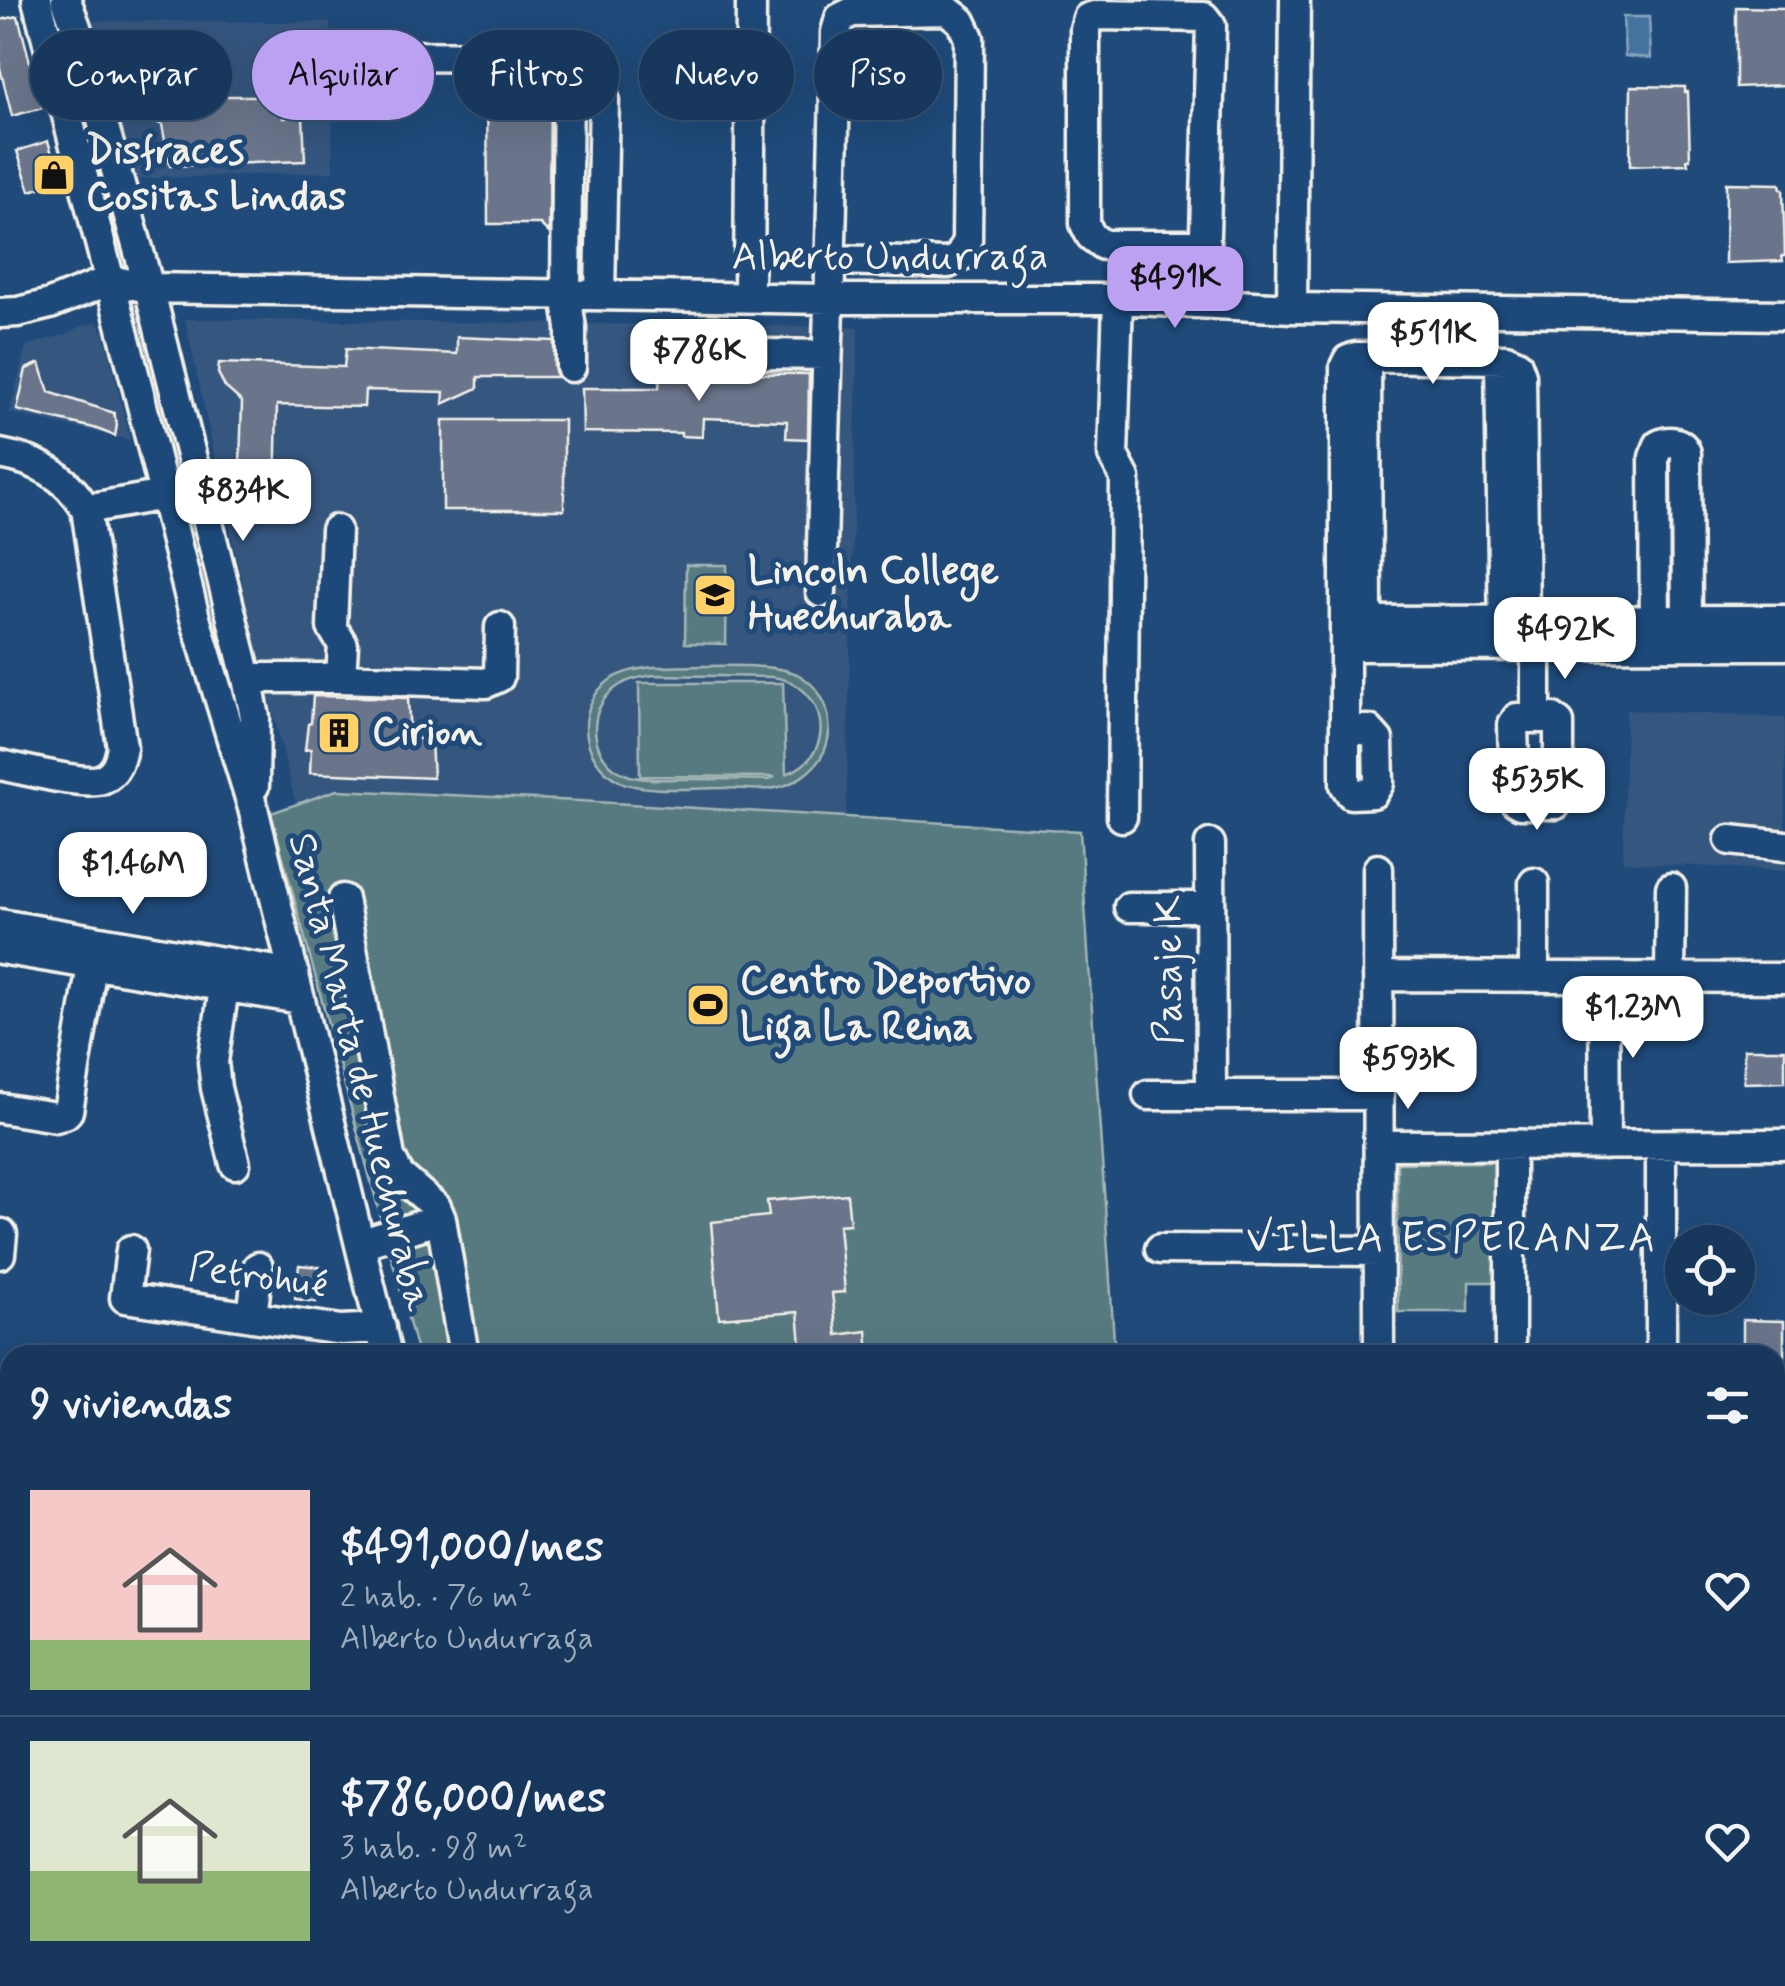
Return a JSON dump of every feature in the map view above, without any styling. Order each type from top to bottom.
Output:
[{"type":"street","name":"Santa Marta de Huechuraba","points":[[37,0],[194,618],[252,808],[384,1342]]},
{"type":"street","name":"Santa Marta de Huechuraba","points":[[66,0],[149,288],[247,678],[255,718],[252,808]]},
{"type":"street","points":[[749,297],[751,0]]},
{"type":"street","points":[[1292,308],[1295,0]]},
{"type":"street","points":[[821,592],[836,32],[840,18],[852,12],[947,10],[961,21],[969,38],[968,241],[960,257],[948,263],[832,260]]},
{"type":"street","points":[[1203,303],[1206,245],[1212,26],[1204,16],[1088,18],[1085,205],[1091,236],[1103,244],[1206,245]]},
{"type":"street","points":[[434,56],[558,56],[566,61],[566,294],[571,367]]},
{"type":"street","points":[[600,294],[604,120]]},
{"type":"street","name":"Alberto Undurraga","points":[[110,280],[149,288],[1118,299],[1292,308],[1785,315]]},
{"type":"street","points":[[0,314],[34,308],[110,280]]},
{"type":"street","points":[[1118,299],[1114,455],[1126,478],[1122,817]]},
{"type":"street","points":[[713,353],[826,356]]},
{"type":"street","points":[[1345,730],[1353,629],[1358,359],[1500,359],[1517,633],[1536,718]]},
{"type":"street","points":[[147,424],[182,416]]},
{"type":"street","points":[[1655,633],[1654,457],[1659,446],[1672,442],[1684,448],[1686,458],[1687,620]]},
{"type":"street","points":[[0,454],[49,469],[71,488],[86,509],[122,734],[118,762],[108,776],[92,781],[0,766]]},
{"type":"street","points":[[86,509],[164,495]]},
{"type":"street","points":[[336,530],[332,627],[343,645],[341,678]]},
{"type":"street","points":[[1655,633],[1687,620],[1785,620]]},
{"type":"street","points":[[247,678],[486,684],[499,677],[500,627]]},
{"type":"street","points":[[1353,629],[1655,633],[1785,645]]},
{"type":"street","points":[[1730,840],[1785,846]]},
{"type":"street","name":"Pasaje K","points":[[1210,844],[1211,1096]]},
{"type":"street","points":[[1378,869],[1380,1345]]},
{"type":"street","points":[[1534,883],[1534,977]]},
{"type":"street","points":[[1670,978],[1671,888]]},
{"type":"street","points":[[342,900],[390,1157],[399,1176],[436,1206],[441,1218],[462,1345]]},
{"type":"street","points":[[1129,907],[1210,907]]},
{"type":"street","points":[[0,924],[94,952],[297,986]]},
{"type":"street","points":[[0,949],[94,952]]},
{"type":"street","points":[[0,1108],[56,1116],[68,1111],[94,952]]},
{"type":"street","points":[[226,974],[214,1050],[214,1076],[235,1164]]},
{"type":"street","points":[[1378,976],[1785,978]]},
{"type":"street","points":[[1604,978],[1605,1145]]},
{"type":"street","points":[[1148,1096],[1379,1095]]},
{"type":"street","points":[[1379,1145],[1785,1144]]},
{"type":"street","points":[[1510,1145],[1510,1345]]},
{"type":"street","points":[[1662,1145],[1662,1345]]},
{"type":"street","points":[[360,1244],[441,1218]]},
{"type":"street","points":[[1160,1249],[1379,1251]]},
{"type":"street","name":"Petrohué","points":[[131,1250],[124,1298],[341,1330],[384,1342]]},
{"type":"street","points":[[252,1317],[258,1268]]},
{"type":"shaded area","points":[[1623,17],[1649,17],[1651,58],[1625,56]]},
{"type":"shaded area","points":[[86,21],[330,22],[330,30],[252,30],[252,120],[332,120],[333,172],[132,179],[115,120],[232,120],[232,30],[89,30]]},
{"type":"shaded area","name":"Lincoln College Huechuraba","points":[[185,319],[858,327],[846,816],[337,790],[296,805],[248,610]]},
{"type":"shaded area","points":[[96,322],[104,332],[130,440],[10,413],[26,346]]},
{"type":"shaded area","points":[[1626,710],[1785,718],[1785,871],[1623,862]]},
{"type":"green space","points":[[686,565],[727,565],[726,644],[685,643]]},
{"type":"green space","points":[[748,666],[797,674],[814,688],[826,707],[829,730],[824,752],[802,777],[770,789],[655,788],[619,781],[596,760],[586,732],[587,718],[598,691],[610,680],[647,668]],"holes":[[[654,675],[773,677],[791,682],[805,692],[820,721],[820,737],[814,752],[803,765],[786,774],[783,683],[639,683],[640,776],[775,777],[768,780],[634,777],[614,768],[598,747],[595,734],[599,708],[617,687],[630,680]]]},
{"type":"green space","name":"Centro Deportivo Liga La Reina","points":[[337,790],[1080,831],[1114,1345],[415,1345],[271,813]]},
{"type":"green space","points":[[1499,1162],[1500,1282],[1469,1282],[1469,1312],[1398,1312],[1397,1163]]},
{"type":"building","points":[[1736,7],[1785,8],[1785,85],[1736,87]]},
{"type":"building","points":[[18,16],[30,62],[30,111],[12,116],[0,68],[0,20]]},
{"type":"building","points":[[1631,86],[1685,87],[1688,164],[1630,166]]},
{"type":"building","points":[[232,96],[252,96],[252,120],[303,120],[305,161],[170,166],[162,125],[156,122],[232,120]]},
{"type":"building","points":[[487,120],[550,120],[549,233],[540,224],[488,224]]},
{"type":"building","points":[[48,141],[61,182],[30,191],[17,151]]},
{"type":"building","points":[[1726,183],[1780,184],[1783,261],[1725,263]]},
{"type":"building","points":[[457,337],[554,341],[557,377],[478,377],[478,388],[443,404],[444,392],[365,390],[364,407],[277,405],[275,496],[239,495],[242,402],[225,387],[218,373],[219,363],[344,367],[346,349],[457,354]]},
{"type":"building","points":[[40,363],[49,392],[114,413],[115,436],[17,410],[26,369]]},
{"type":"building","points":[[660,373],[809,374],[808,439],[786,438],[787,421],[703,418],[702,437],[681,433],[583,432],[582,388],[659,388]]},
{"type":"building","points":[[443,420],[564,420],[564,510],[443,510]]},
{"type":"building","name":"Cirion","points":[[313,696],[408,698],[410,739],[431,739],[433,778],[310,773],[311,749],[305,750]]},
{"type":"building","points":[[1744,1049],[1785,1049],[1785,1082],[1744,1083]]},
{"type":"building","points":[[847,1194],[850,1224],[839,1225],[845,1292],[832,1293],[837,1335],[867,1331],[868,1345],[801,1345],[798,1312],[719,1318],[711,1222],[769,1216],[767,1201]]},
{"type":"building","points":[[299,1265],[320,1267],[316,1302],[295,1299]]},
{"type":"building","points":[[1743,1320],[1784,1321],[1784,1345],[1743,1345]]},
{"type":"place","name":"Disfraces Cositas Lindas","points":[[54,175]]},
{"type":"place","name":"Lincoln College Huechuraba","points":[[715,595]]},
{"type":"place","name":"Cirion","points":[[339,733]]},
{"type":"place","name":"Centro Deportivo Liga La Reina","points":[[708,1005]]},
{"type":"district","name":"VILLA ESPERANZA","points":[[1452,1239]]}]
